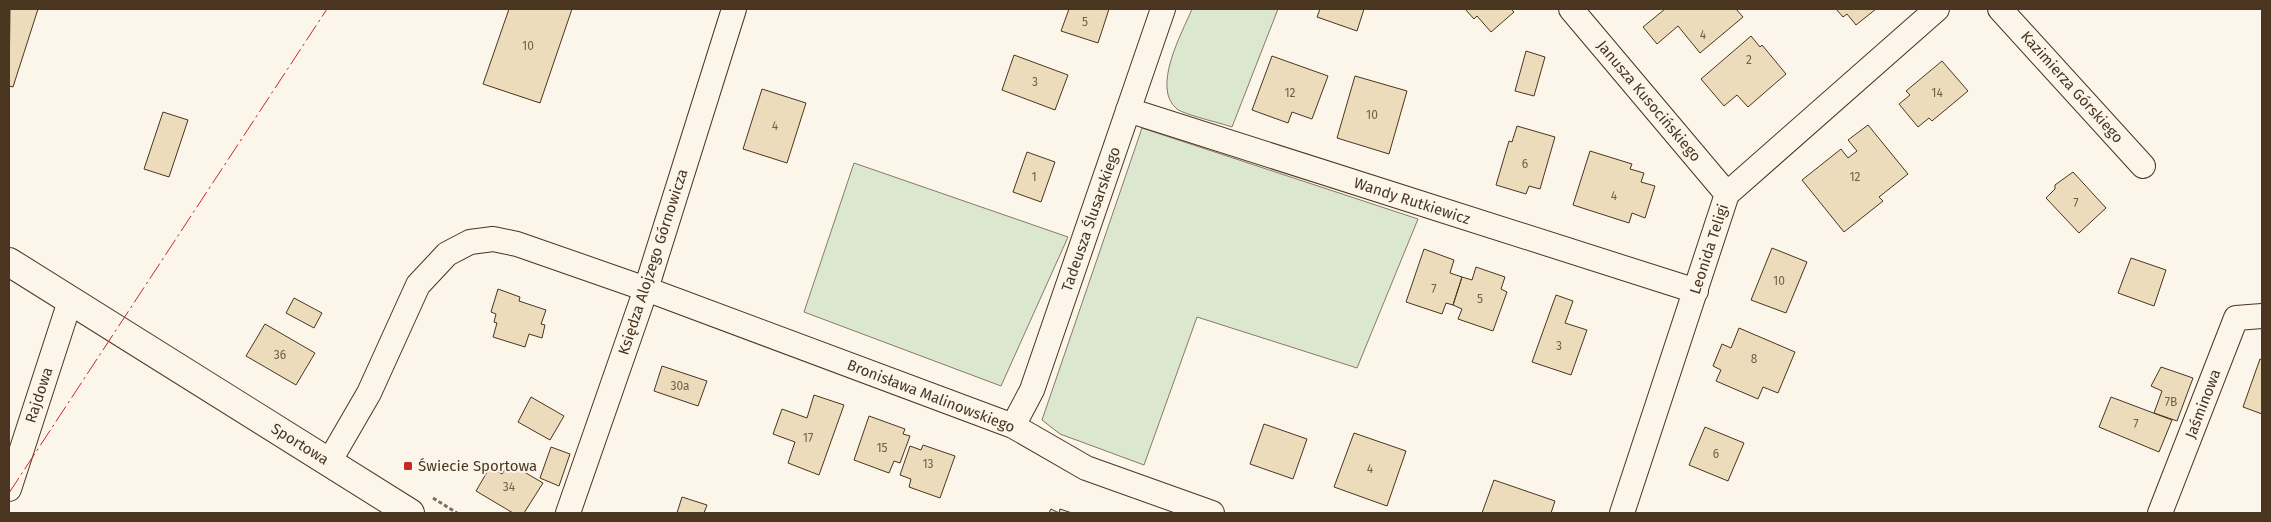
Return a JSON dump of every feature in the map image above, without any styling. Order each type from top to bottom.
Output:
[{"type":"street","name":"Księdza Alojzego Górnowicza","points":[[568,513],[646,289],[734,9]]},
{"type":"street","name":"Tadeusza Ślusarskiego","points":[[1013,426],[1032,390],[1163,9]]},
{"type":"street","name":"Janusza Kusocińskiego","points":[[1571,9],[1727,194]]},
{"type":"street","name":"Leonida Teligi","points":[[1622,513],[1727,194],[1937,9]]},
{"type":"street","name":"Kazimierza Górskiego","points":[[2000,9],[2143,166]]},
{"type":"street","name":"Wandy Rutkiewicz","points":[[1128,110],[1696,291]]},
{"type":"street","name":"Bronisława Malinowskiego","points":[[329,462],[369,393],[418,285],[446,254],[470,242],[493,239],[516,244],[646,289],[1013,426],[1086,468],[1212,513]]},
{"type":"street","name":"Sportowa","points":[[9,262],[329,462],[401,511]]},
{"type":"street","name":"Rajdowa","points":[[9,489],[70,301]]},
{"type":"street","name":"Jaśminowa","points":[[2160,513],[2236,318],[2262,316]]},
{"type":"green space","points":[[1192,9],[1278,9],[1232,127],[1181,111],[1170,100],[1167,88],[1171,60]]},
{"type":"green space","points":[[1142,128],[1418,219],[1357,368],[1197,317],[1144,465],[1060,434],[1042,420]]},
{"type":"green space","points":[[854,163],[1068,237],[1001,386],[804,312]]},
{"type":"building","points":[[10,9],[38,9],[13,87],[9,86]]},
{"type":"building","points":[[509,9],[572,9],[540,103],[483,84]]},
{"type":"building","points":[[1069,9],[1109,9],[1098,43],[1061,31]]},
{"type":"building","points":[[1320,9],[1364,9],[1357,31],[1317,17]]},
{"type":"building","points":[[1465,9],[1511,9],[1514,12],[1491,32],[1477,16],[1474,19]]},
{"type":"building","points":[[1665,9],[1736,9],[1743,17],[1700,53],[1678,26],[1657,44],[1643,27]]},
{"type":"building","points":[[1836,9],[1876,9],[1856,25],[1847,14],[1843,17]]},
{"type":"building","points":[[1751,36],[1760,47],[1762,45],[1786,74],[1748,107],[1737,95],[1724,106],[1701,79]]},
{"type":"building","points":[[1526,51],[1545,57],[1534,96],[1515,91]]},
{"type":"building","points":[[1014,55],[1068,75],[1055,110],[1002,90]]},
{"type":"building","points":[[1272,56],[1328,76],[1312,119],[1292,112],[1288,123],[1252,110]]},
{"type":"building","points":[[1942,61],[1968,91],[1932,121],[1929,118],[1918,127],[1899,104],[1910,95],[1906,91]]},
{"type":"building","points":[[1355,76],[1407,91],[1389,154],[1337,138]]},
{"type":"building","points":[[762,89],[806,103],[787,163],[743,149]]},
{"type":"building","points":[[163,112],[188,120],[169,177],[144,169]]},
{"type":"building","points":[[1868,125],[1908,174],[1879,197],[1883,201],[1844,232],[1802,180],[1841,149],[1848,158],[1857,151],[1848,140]]},
{"type":"building","points":[[1517,126],[1555,137],[1540,189],[1529,186],[1526,194],[1496,185],[1509,141],[1512,142]]},
{"type":"building","points":[[1590,151],[1632,164],[1630,169],[1644,173],[1641,182],[1655,186],[1645,218],[1632,213],[1629,223],[1573,205]]},
{"type":"building","points":[[1027,152],[1055,162],[1041,202],[1013,192]]},
{"type":"building","points":[[2073,172],[2106,208],[2079,233],[2046,198],[2055,189],[2055,185]]},
{"type":"building","points":[[1772,248],[1807,262],[1786,313],[1751,300]]},
{"type":"building","points":[[1424,249],[1454,260],[1450,273],[1462,277],[1453,305],[1446,303],[1442,314],[1406,302]]},
{"type":"building","points":[[2131,258],[2166,270],[2154,306],[2118,293]]},
{"type":"building","points":[[1476,267],[1505,277],[1501,289],[1507,292],[1493,331],[1458,319],[1462,309],[1453,305],[1462,277],[1472,280]]},
{"type":"building","points":[[498,289],[520,297],[519,301],[546,310],[541,324],[545,325],[542,338],[529,334],[525,347],[493,337],[497,323],[494,322],[496,314],[491,312]]},
{"type":"building","points":[[1556,295],[1573,301],[1565,323],[1587,330],[1571,375],[1532,362]]},
{"type":"building","points":[[294,298],[322,313],[314,328],[286,313]]},
{"type":"building","points":[[265,324],[315,353],[296,385],[246,356]]},
{"type":"building","points":[[1739,328],[1795,352],[1778,393],[1763,387],[1758,399],[1716,381],[1721,370],[1713,366],[1722,344],[1731,348]]},
{"type":"building","points":[[2260,359],[2262,360],[2262,414],[2243,407]]},
{"type":"building","points":[[662,366],[707,381],[698,406],[654,391]]},
{"type":"building","points":[[2161,367],[2193,378],[2177,421],[2154,413],[2162,391],[2151,386]]},
{"type":"building","points":[[814,395],[844,405],[819,475],[788,463],[795,442],[773,434],[782,409],[807,418]]},
{"type":"building","points":[[531,397],[564,416],[550,440],[518,422]]},
{"type":"building","points":[[2111,397],[2172,420],[2159,452],[2099,427]]},
{"type":"building","points":[[869,416],[905,429],[903,434],[910,436],[900,463],[894,461],[889,473],[854,460]]},
{"type":"building","points":[[1264,424],[1307,439],[1293,479],[1250,464]]},
{"type":"building","points":[[1705,427],[1744,443],[1728,481],[1689,465]]},
{"type":"building","points":[[1354,433],[1406,451],[1387,506],[1334,487]]},
{"type":"building","points":[[923,445],[955,456],[940,498],[909,487],[911,479],[900,475],[910,446],[921,450]]},
{"type":"building","points":[[551,447],[570,454],[559,486],[540,478]]},
{"type":"building","points":[[509,463],[543,483],[524,513],[513,513],[476,491],[490,467],[502,474]]},
{"type":"building","points":[[1494,480],[1555,501],[1551,513],[1482,513]]},
{"type":"building","points":[[682,497],[707,505],[704,513],[677,513]]},
{"type":"building","points":[[1051,509],[1059,513],[1049,513]]},
{"type":"building","points":[[1060,509],[1072,513],[1059,513]]},
{"type":"power","points":[[9,493],[327,9]]},
{"type":"place","name":"Świecie Sportowa","points":[[408,466]]}]
